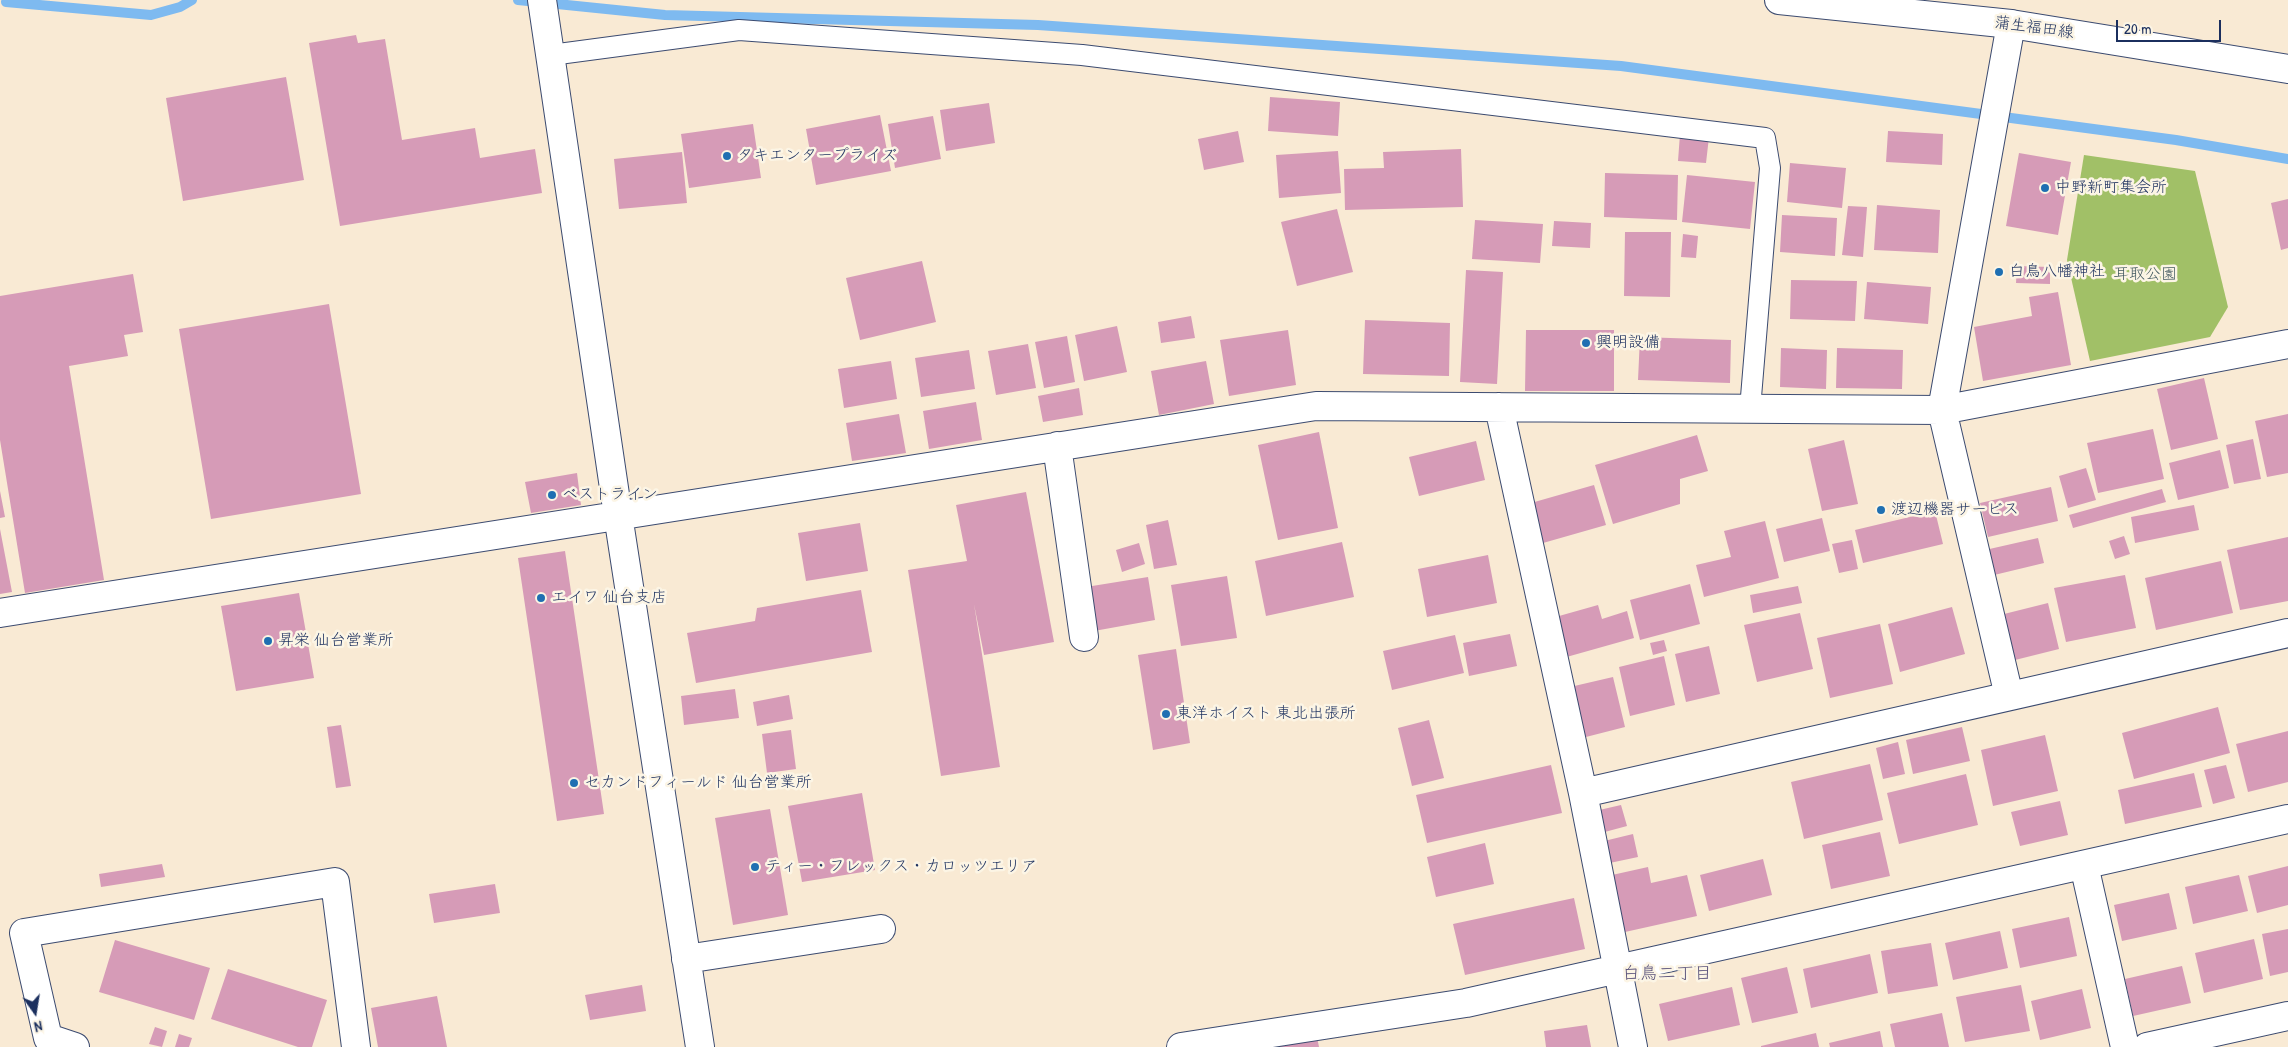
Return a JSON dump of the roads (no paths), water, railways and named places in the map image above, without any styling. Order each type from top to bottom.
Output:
[{"type":"street","points":[[542,0],[618,515],[700,1047]]},
{"type":"street","name":"蒲生福田線","points":[[1779,0],[2011,24],[2288,69]]},
{"type":"street","points":[[2009,696],[1942,410],[2011,24]]},
{"type":"street","points":[[0,613],[1316,406],[1942,410],[2288,344]]},
{"type":"street","points":[[1499,407],[1583,793],[1633,1047]]},
{"type":"street","points":[[1058,446],[1084,638]]},
{"type":"street","points":[[1583,793],[2288,633]]},
{"type":"street","points":[[1181,1047],[1466,1003],[2288,819]]},
{"type":"street","points":[[2084,865],[2125,1047]]},
{"type":"street","points":[[75,1047],[48,1038],[24,933],[335,882],[356,1047]]},
{"type":"street","points":[[686,959],[881,929]]},
{"type":"street","points":[[2147,1047],[2288,1016]]},
{"type":"lane","points":[[551,55],[739,30],[1082,55],[1765,138],[1770,168],[1750,409]]},
{"type":"waterway","points":[[6,2],[151,15],[180,7],[192,0]]},
{"type":"waterway","points":[[518,0],[665,15],[1038,25],[1621,66],[2176,140],[2288,159]]},
{"type":"place","name":"タキエンタープライズ","points":[[727,156]]},
{"type":"place","name":"中野新町集会所","points":[[2045,188]]},
{"type":"place","name":"白鳥八幡神社","points":[[1999,272]]},
{"type":"place","name":"興明設備","points":[[1586,343]]},
{"type":"place","name":"ベストライン","points":[[552,495]]},
{"type":"place","name":"渡辺機器サービス","points":[[1881,510]]},
{"type":"place","name":"エイワ 仙台支店","points":[[541,598]]},
{"type":"place","name":"昇栄 仙台営業所","points":[[268,641]]},
{"type":"place","name":"東洋ホイスト 東北出張所","points":[[1166,714]]},
{"type":"place","name":"セカンドフィールド 仙台営業所","points":[[574,783]]},
{"type":"place","name":"ティー・フレックス・カロッツエリア","points":[[755,867]]},
{"type":"district","name":"白鳥二丁目","points":[[1667,974]]},
{"type":"park label","name":"耳取公園","points":[[2145,275]]}]
